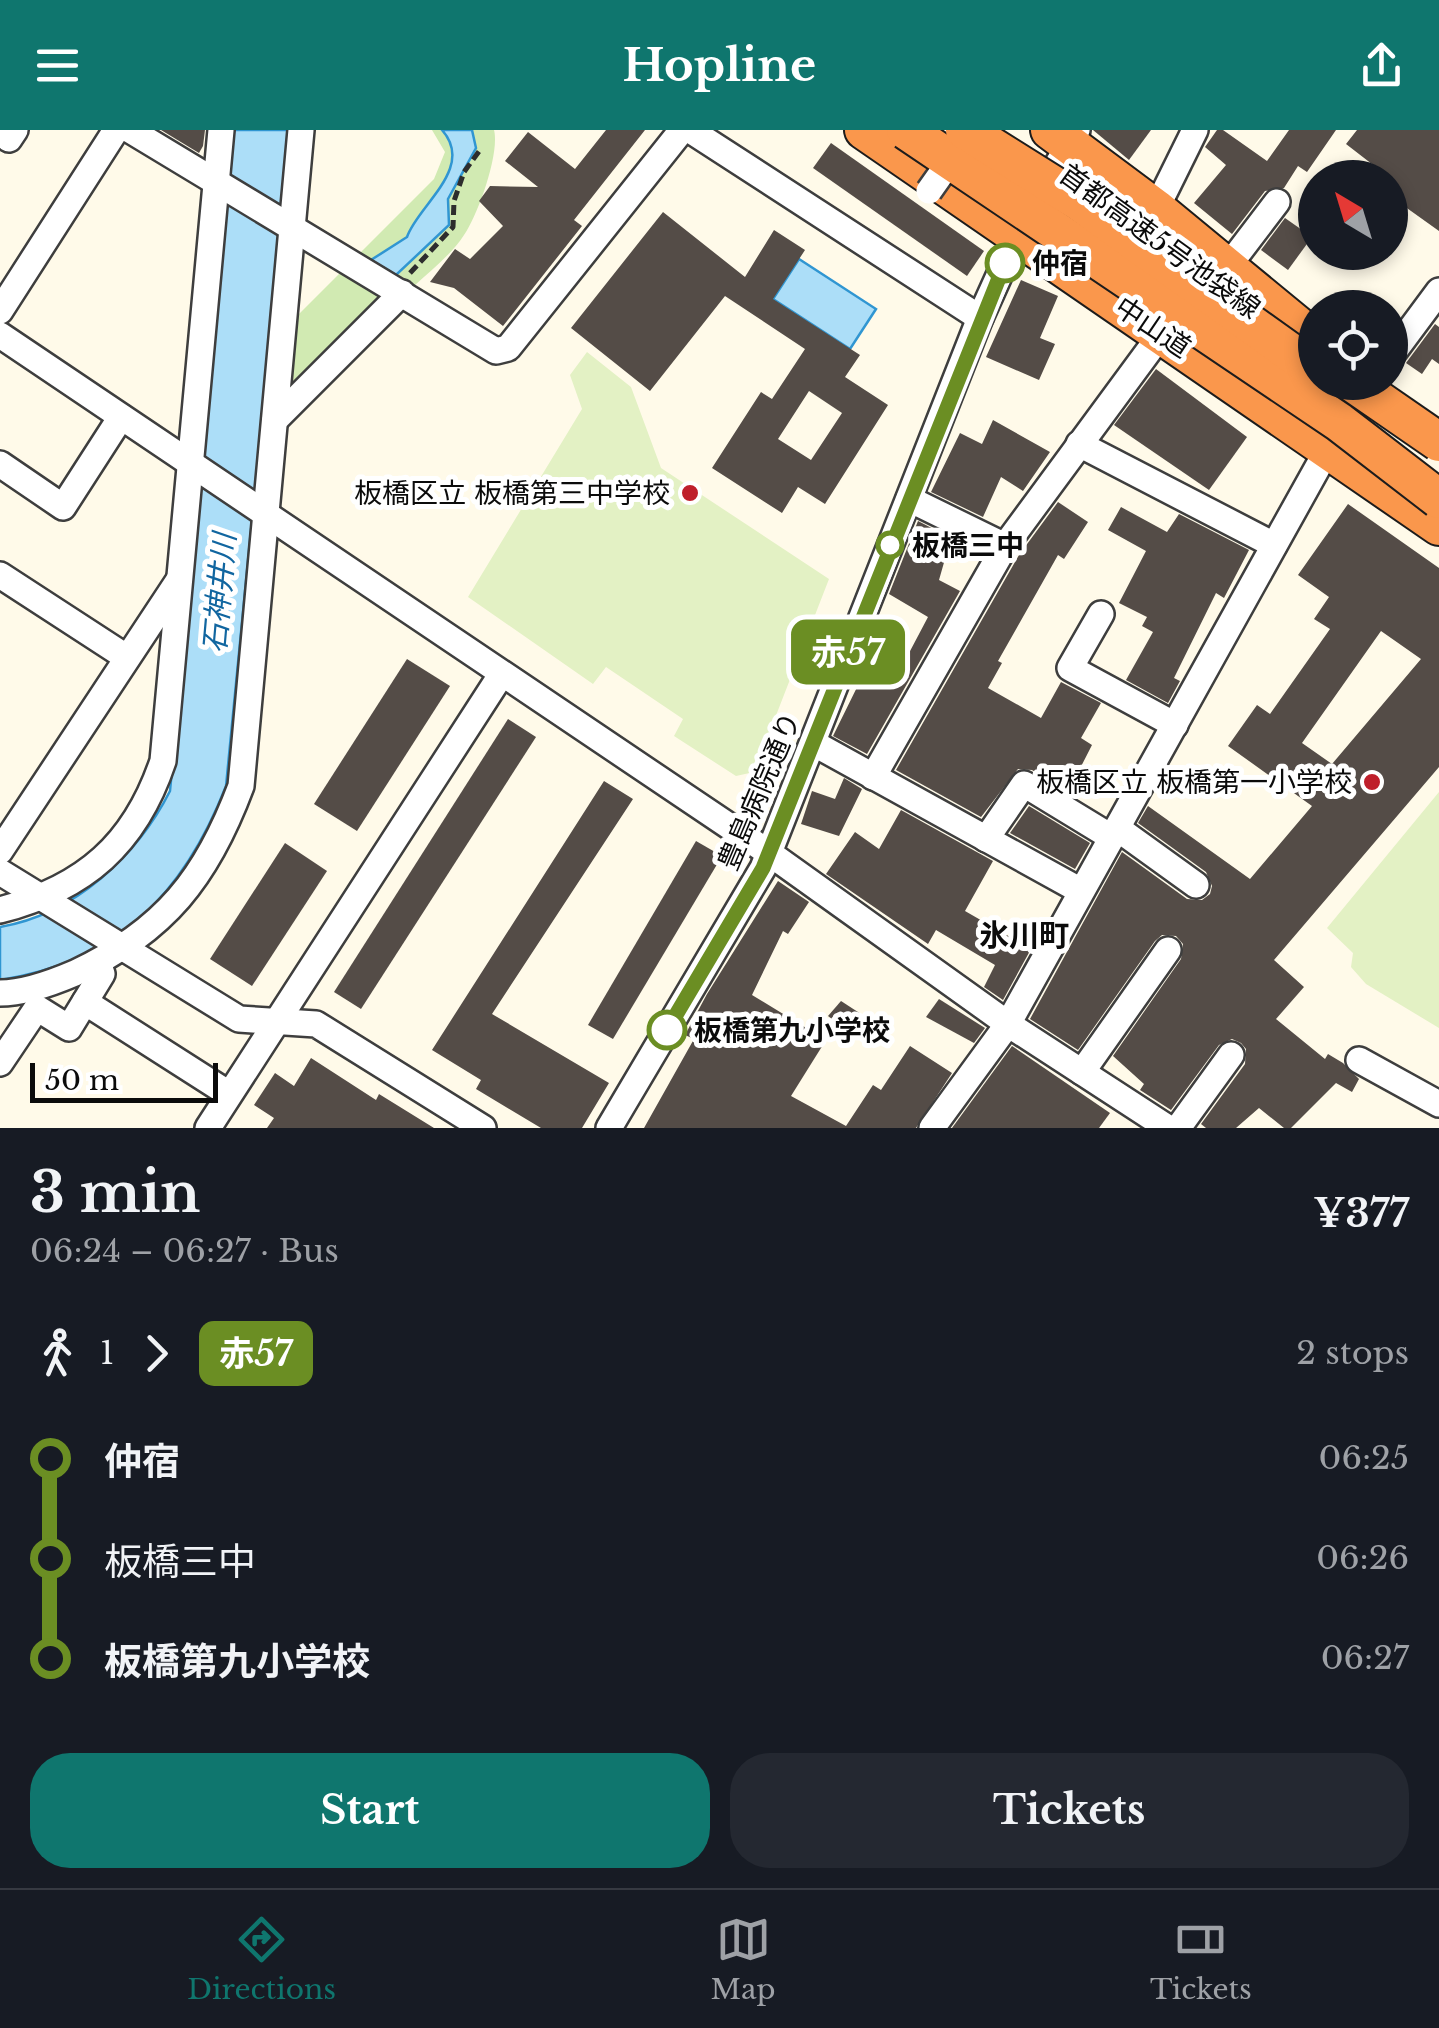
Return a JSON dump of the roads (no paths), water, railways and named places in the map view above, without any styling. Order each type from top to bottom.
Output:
[{"type":"highway","name":"中山道","points":[[864,130],[1162,333],[1334,435],[1439,526]]},
{"type":"highway","name":"首都高速5号池袋線","points":[[906,130],[1298,372]]},
{"type":"highway","points":[[948,130],[1176,293],[1298,371]]},
{"type":"highway","points":[[968,130],[1080,202],[1298,369]]},
{"type":"highway","name":"首都高速5号池袋線","points":[[1004,130],[1128,215],[1298,342]]},
{"type":"highway","points":[[1065,134],[1298,326]]},
{"type":"highway","name":"首都高速5号池袋線","points":[[1322,400],[1334,435],[1439,499]]},
{"type":"highway","points":[[1349,400],[1435,445]]},
{"type":"highway","points":[[1389,400],[1435,445]]},
{"type":"highway","points":[[1334,435],[1439,482]]},
{"type":"street","points":[[0,311],[116,130]]},
{"type":"street","points":[[130,130],[342,258],[402,288],[496,351],[508,348],[682,130]]},
{"type":"street","points":[[0,910],[45,900],[118,846],[140,820],[153,792],[170,715],[220,184],[221,130]]},
{"type":"street","points":[[0,993],[63,978],[112,952],[186,894],[220,844],[240,786],[275,420],[288,225],[301,130]]},
{"type":"street","points":[[690,130],[980,318]]},
{"type":"street","points":[[929,191],[968,130]]},
{"type":"street","points":[[1156,210],[1195,130]]},
{"type":"street","name":"豊島病院通り","points":[[609,1128],[769,853],[980,318],[1065,134]]},
{"type":"street","points":[[1226,269],[1277,202]]},
{"type":"street","points":[[275,420],[402,288]]},
{"type":"street","points":[[1408,331],[1439,291]]},
{"type":"street","points":[[873,777],[1005,546],[1162,333]]},
{"type":"street","points":[[0,335],[769,853],[1008,1024],[1168,1128]]},
{"type":"street","points":[[0,464],[62,507],[121,417]]},
{"type":"street","points":[[932,1128],[1008,1024],[1334,435]]},
{"type":"street","points":[[1080,444],[1274,545]]},
{"type":"street","points":[[909,499],[1005,546]]},
{"type":"street","points":[[0,851],[181,576]]},
{"type":"street","points":[[3,582],[126,658]]},
{"type":"street","points":[[1101,614],[1070,668],[1174,724]]},
{"type":"street","points":[[208,1128],[501,675]]},
{"type":"street","points":[[812,743],[1082,891]]},
{"type":"street","points":[[986,839],[1024,784],[1114,832],[1196,885]]},
{"type":"street","points":[[0,872],[45,900],[112,952],[239,1018],[316,1024],[483,1128]]},
{"type":"street","points":[[1082,1072],[1168,950]]},
{"type":"street","points":[[0,1063],[37,1008],[68,1028],[112,952]]},
{"type":"street","points":[[85,1002],[229,1094]]},
{"type":"street","points":[[1178,1128],[1231,1055]]},
{"type":"street","points":[[1359,1060],[1439,1104]]},
{"type":"water","name":"石神井川","points":[[233,130],[290,130],[226,786],[190,859],[142,917],[79,957],[42,971],[0,980],[0,927],[54,909],[101,879],[140,838],[170,791]]},
{"type":"water","points":[[442,130],[472,130],[476,148],[448,199],[449,225],[396,275],[371,260],[407,237],[449,172],[451,144]]},
{"type":"water","points":[[799,259],[876,309],[850,349],[773,299]]},
{"type":"place","name":"仲宿","points":[[1005,263]]},
{"type":"place","name":"板橋区立 板橋第三中学校","points":[[690,493]]},
{"type":"place","name":"板橋三中","points":[[890,545]]},
{"type":"place","name":"板橋区立 板橋第一小学校","points":[[1372,782]]},
{"type":"place","name":"板橋第九小学校","points":[[667,1030]]},
{"type":"district","name":"氷川町","points":[[1024,936]]}]
